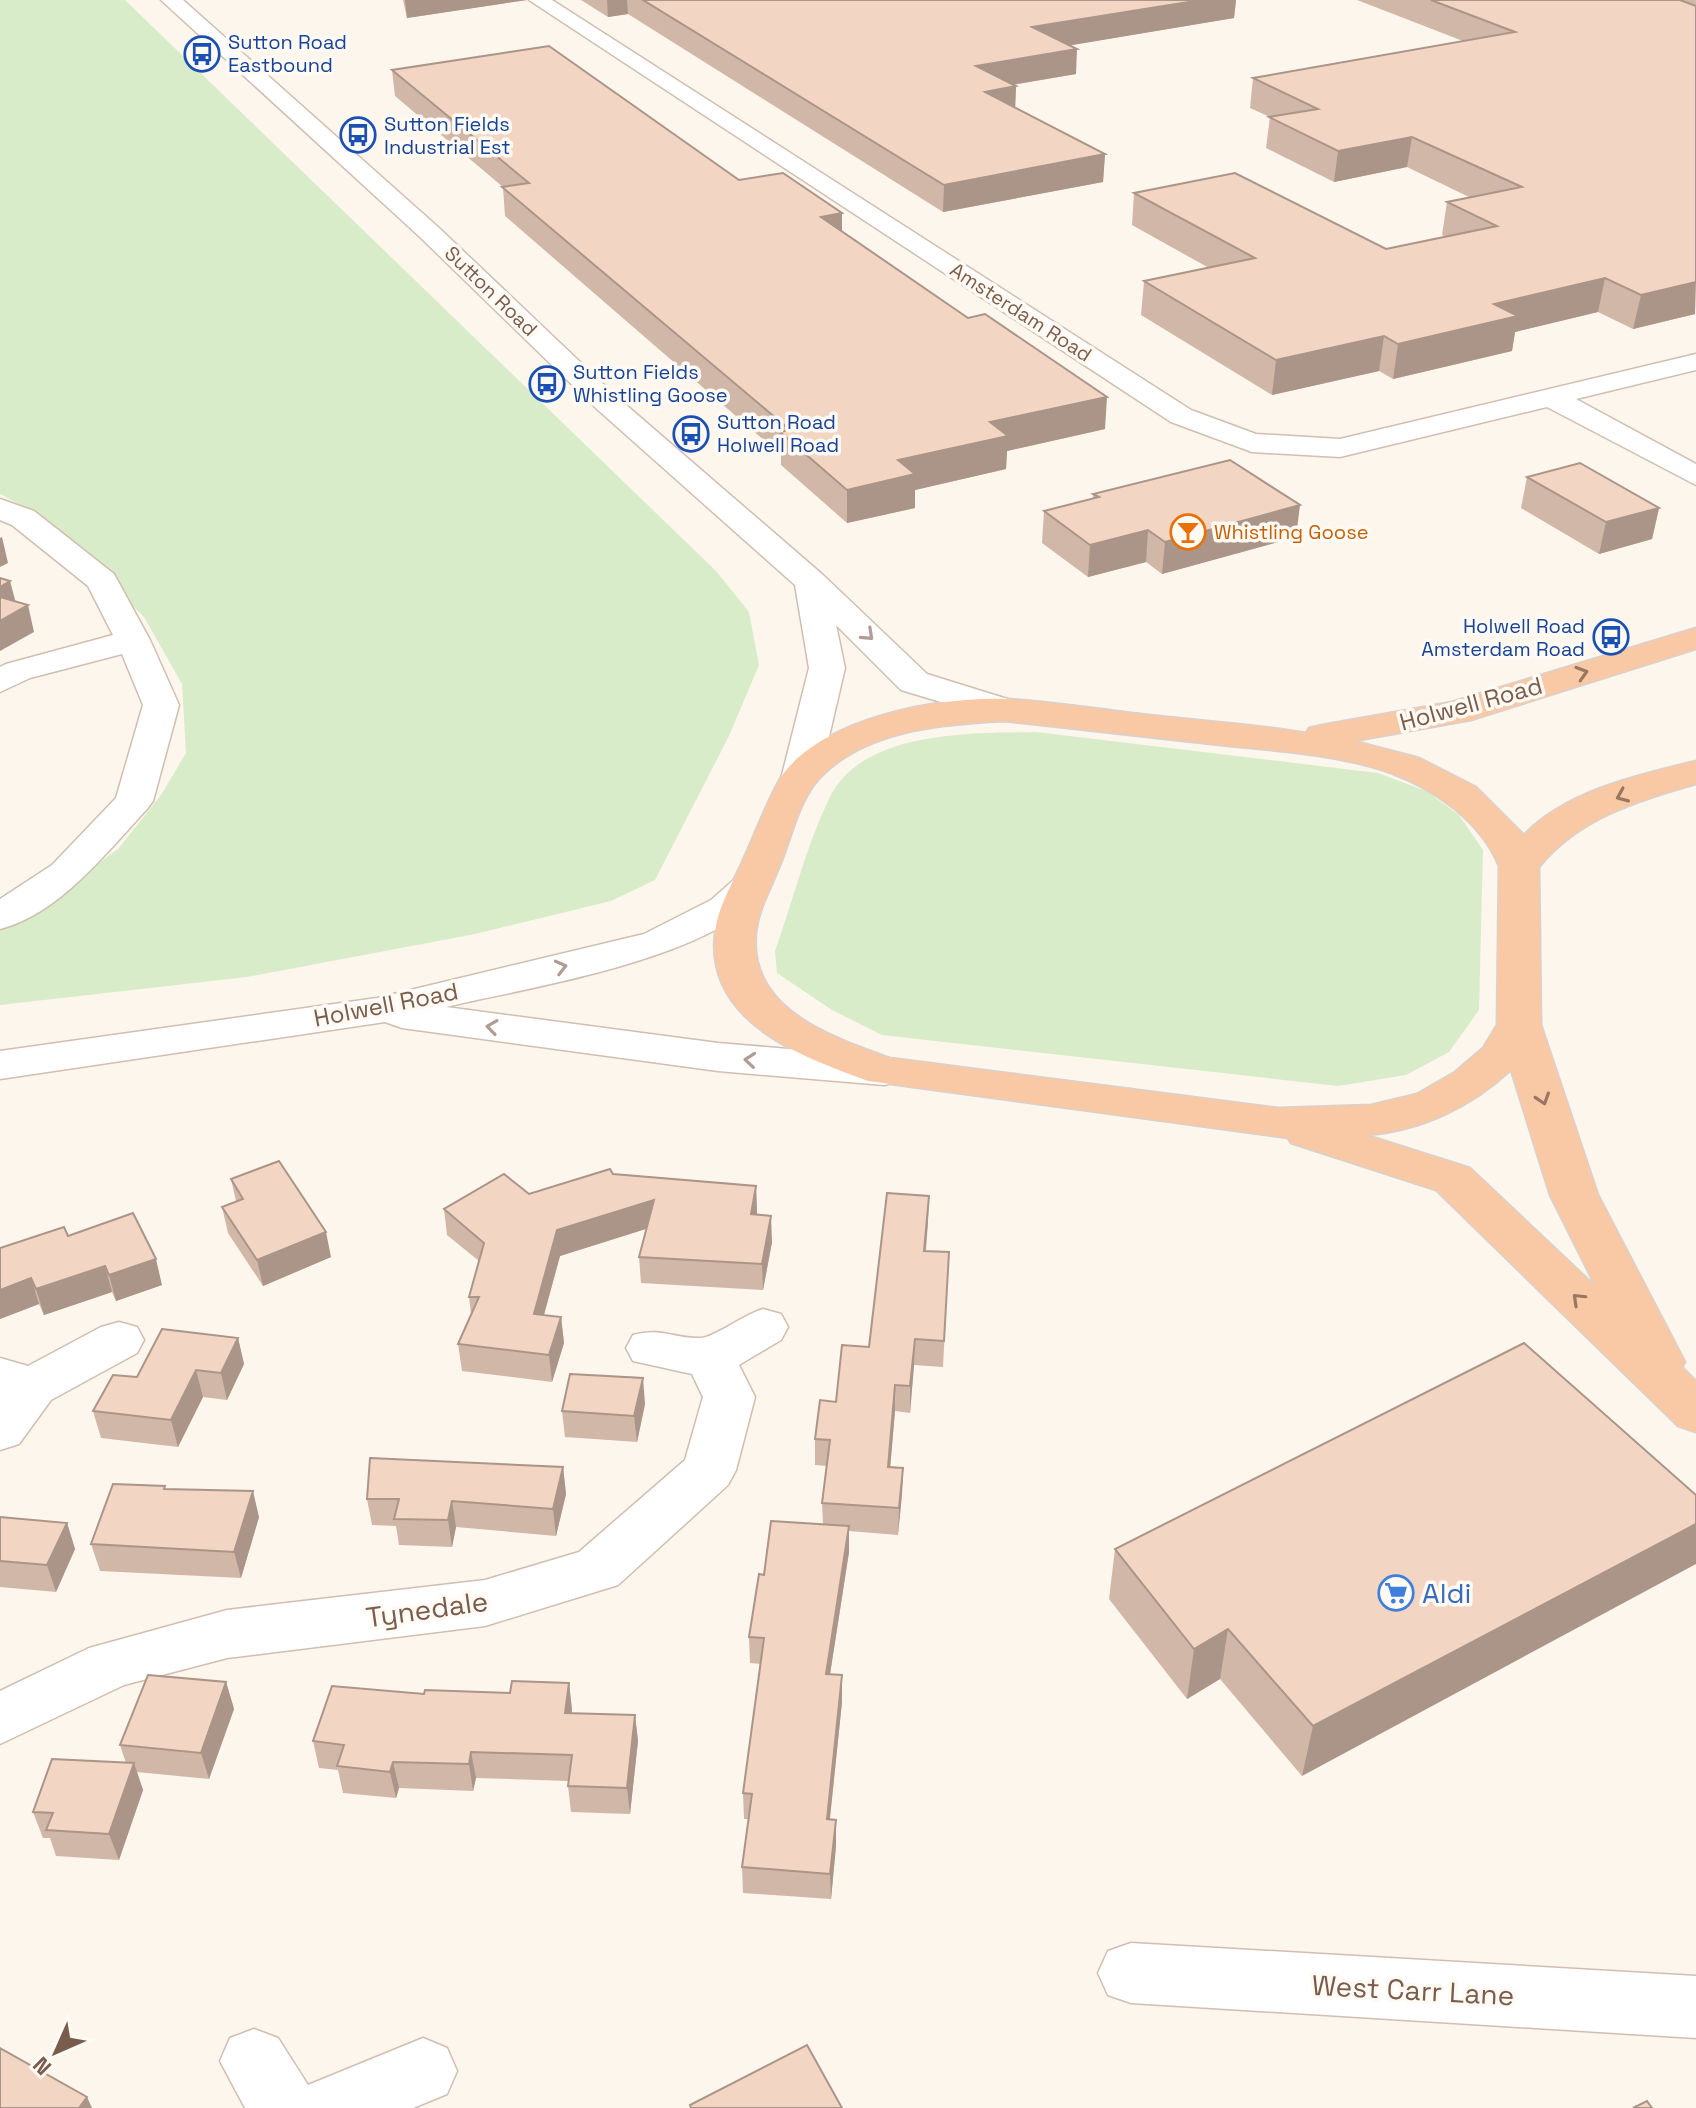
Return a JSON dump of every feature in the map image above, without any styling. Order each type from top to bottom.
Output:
[{"type":"highway","name":"Holwell Road","points":[[1288,741],[1458,712],[1696,638]]},
{"type":"highway","points":[[1519,1025],[1499,1057],[1471,1082],[1432,1105],[1371,1120],[1278,1123],[884,1071],[828,1052],[789,1031],[761,1011],[745,988],[735,962],[735,933],[752,884],[801,775],[830,752],[895,723],[928,715],[1004,710],[1288,741],[1363,754],[1406,766],[1436,779],[1463,795],[1485,816],[1509,842],[1519,866],[1519,1025],[1574,1195],[1686,1402]]},
{"type":"highway","points":[[1519,866],[1545,836],[1574,816],[1638,790],[1696,772]]},
{"type":"highway","points":[[1278,1123],[1453,1179],[1686,1402]]},
{"type":"street","name":"Sutton Road","points":[[171,0],[429,232],[608,404],[811,582],[914,682],[1004,710]]},
{"type":"street","name":"Amsterdam Road","points":[[539,0],[1181,416],[1252,443],[1340,448],[1554,399],[1696,362]]},
{"type":"street","points":[[1554,399],[1696,476]]},
{"type":"street","points":[[0,508],[23,518],[102,581],[133,640],[161,705],[134,801],[66,873],[0,917]]},
{"type":"street","points":[[801,775],[827,668],[811,582]]},
{"type":"street","points":[[0,681],[18,671],[133,640]]},
{"type":"street","name":"Holwell Road","points":[[0,1065],[377,1011],[658,943],[725,909],[752,884]]},
{"type":"street","points":[[377,1011],[718,1057],[884,1071]]},
{"type":"street","points":[[651,1348],[710,1358],[763,1327]]},
{"type":"street","points":[[0,1430],[16,1382],[119,1340]]},
{"type":"street","name":"Tynedale","points":[[7,1703],[110,1665],[227,1634],[485,1603],[598,1569],[709,1470],[729,1397],[710,1358]]},
{"type":"street","name":"West Carr Lane","points":[[1131,1973],[1696,2007]]},
{"type":"street","points":[[332,2108],[423,2071]]},
{"type":"green space","points":[[0,0],[125,0],[716,571],[749,612],[759,665],[729,736],[655,880],[611,901],[475,934],[247,977],[0,1005],[0,925],[54,895],[118,849],[161,795],[186,753],[182,684],[144,617],[45,518],[0,494]]},
{"type":"green space","points":[[1036,732],[1378,773],[1426,791],[1459,815],[1483,850],[1479,1010],[1449,1052],[1406,1075],[1338,1086],[882,1035],[832,1010],[777,973],[775,951],[807,855],[829,799],[844,776],[866,760],[920,740],[951,735]]},
{"type":"building","points":[[643,0],[1201,0],[1032,27],[1077,49],[976,66],[1016,86],[985,92],[1105,154],[944,185]]},
{"type":"building","points":[[1431,0],[1680,0],[1696,6],[1696,282],[1641,295],[1605,278],[1494,304],[1518,316],[1398,344],[1384,336],[1276,360],[1144,281],[1255,258],[1134,193],[1235,173],[1386,249],[1497,226],[1447,202],[1522,187],[1412,137],[1338,151],[1269,117],[1318,109],[1253,78],[1515,32]]},
{"type":"building","points":[[549,46],[739,180],[783,173],[842,213],[821,217],[968,318],[985,314],[1107,397],[990,422],[1008,436],[898,460],[915,474],[847,490],[780,432],[790,430],[502,187],[529,183],[392,70]]},
{"type":"building","points":[[1230,460],[1300,505],[1165,542],[1148,530],[1090,545],[1044,511],[1099,497],[1093,494]]},
{"type":"building","points":[[1580,463],[1659,508],[1606,522],[1527,477]]},
{"type":"building","points":[[0,578],[10,581],[0,587]]},
{"type":"building","points":[[0,597],[28,605],[0,621]]},
{"type":"building","points":[[279,1161],[326,1232],[257,1260],[222,1207],[243,1199],[231,1179]]},
{"type":"building","points":[[610,1169],[613,1174],[756,1186],[751,1214],[771,1216],[762,1264],[639,1257],[654,1200],[557,1230],[534,1314],[561,1317],[549,1355],[458,1344],[479,1297],[469,1297],[484,1243],[444,1209],[504,1174],[529,1194]]},
{"type":"building","points":[[887,1193],[929,1196],[924,1251],[949,1252],[944,1341],[915,1339],[910,1386],[895,1385],[888,1467],[903,1468],[899,1508],[822,1503],[830,1440],[815,1439],[820,1400],[836,1402],[842,1345],[869,1347]]},
{"type":"building","points":[[133,1213],[156,1259],[109,1275],[105,1266],[36,1289],[31,1278],[0,1290],[0,1248],[64,1227],[68,1236]]},
{"type":"building","points":[[162,1329],[238,1338],[221,1373],[196,1370],[171,1420],[93,1411],[113,1375],[137,1377]]},
{"type":"building","points":[[1524,1343],[1696,1495],[1696,1524],[1313,1726],[1228,1629],[1194,1649],[1115,1549]]},
{"type":"building","points":[[570,1374],[643,1378],[634,1416],[562,1411]]},
{"type":"building","points":[[370,1458],[563,1467],[553,1509],[452,1501],[448,1520],[394,1519],[399,1499],[367,1499]]},
{"type":"building","points":[[113,1484],[165,1486],[164,1489],[253,1491],[234,1552],[91,1544]]},
{"type":"building","points":[[0,1517],[67,1523],[47,1565],[0,1561]]},
{"type":"building","points":[[771,1521],[849,1526],[826,1674],[842,1675],[827,1819],[836,1820],[830,1874],[742,1867],[752,1794],[743,1793],[764,1638],[749,1637],[759,1574],[764,1575]]},
{"type":"building","points":[[148,1675],[226,1682],[201,1753],[120,1745]]},
{"type":"building","points":[[512,1681],[569,1683],[565,1713],[635,1715],[627,1788],[568,1786],[572,1755],[471,1752],[469,1764],[393,1762],[390,1772],[337,1766],[344,1745],[313,1741],[332,1686],[424,1694],[425,1690],[510,1693]]},
{"type":"building","points":[[52,1759],[134,1763],[109,1834],[46,1830],[53,1813],[33,1812]]},
{"type":"building","points":[[807,2045],[842,2108],[691,2108],[690,2105]]},
{"type":"building","points":[[0,2048],[87,2097],[79,2108],[0,2108]]},
{"type":"building","points":[[1647,2101],[1652,2108],[1633,2108]]},
{"type":"place","name":"Sutton Road Eastbound","points":[[202,54]]},
{"type":"place","name":"Sutton Fields Industrial Est","points":[[358,135]]},
{"type":"place","name":"Sutton Fields Whistling Goose","points":[[547,384]]},
{"type":"place","name":"Sutton Road Holwell Road","points":[[691,434]]},
{"type":"place","name":"Whistling Goose","points":[[1188,532]]},
{"type":"place","name":"Holwell Road Amsterdam Road","points":[[1611,637]]},
{"type":"place","name":"Aldi","points":[[1396,1593]]}]
